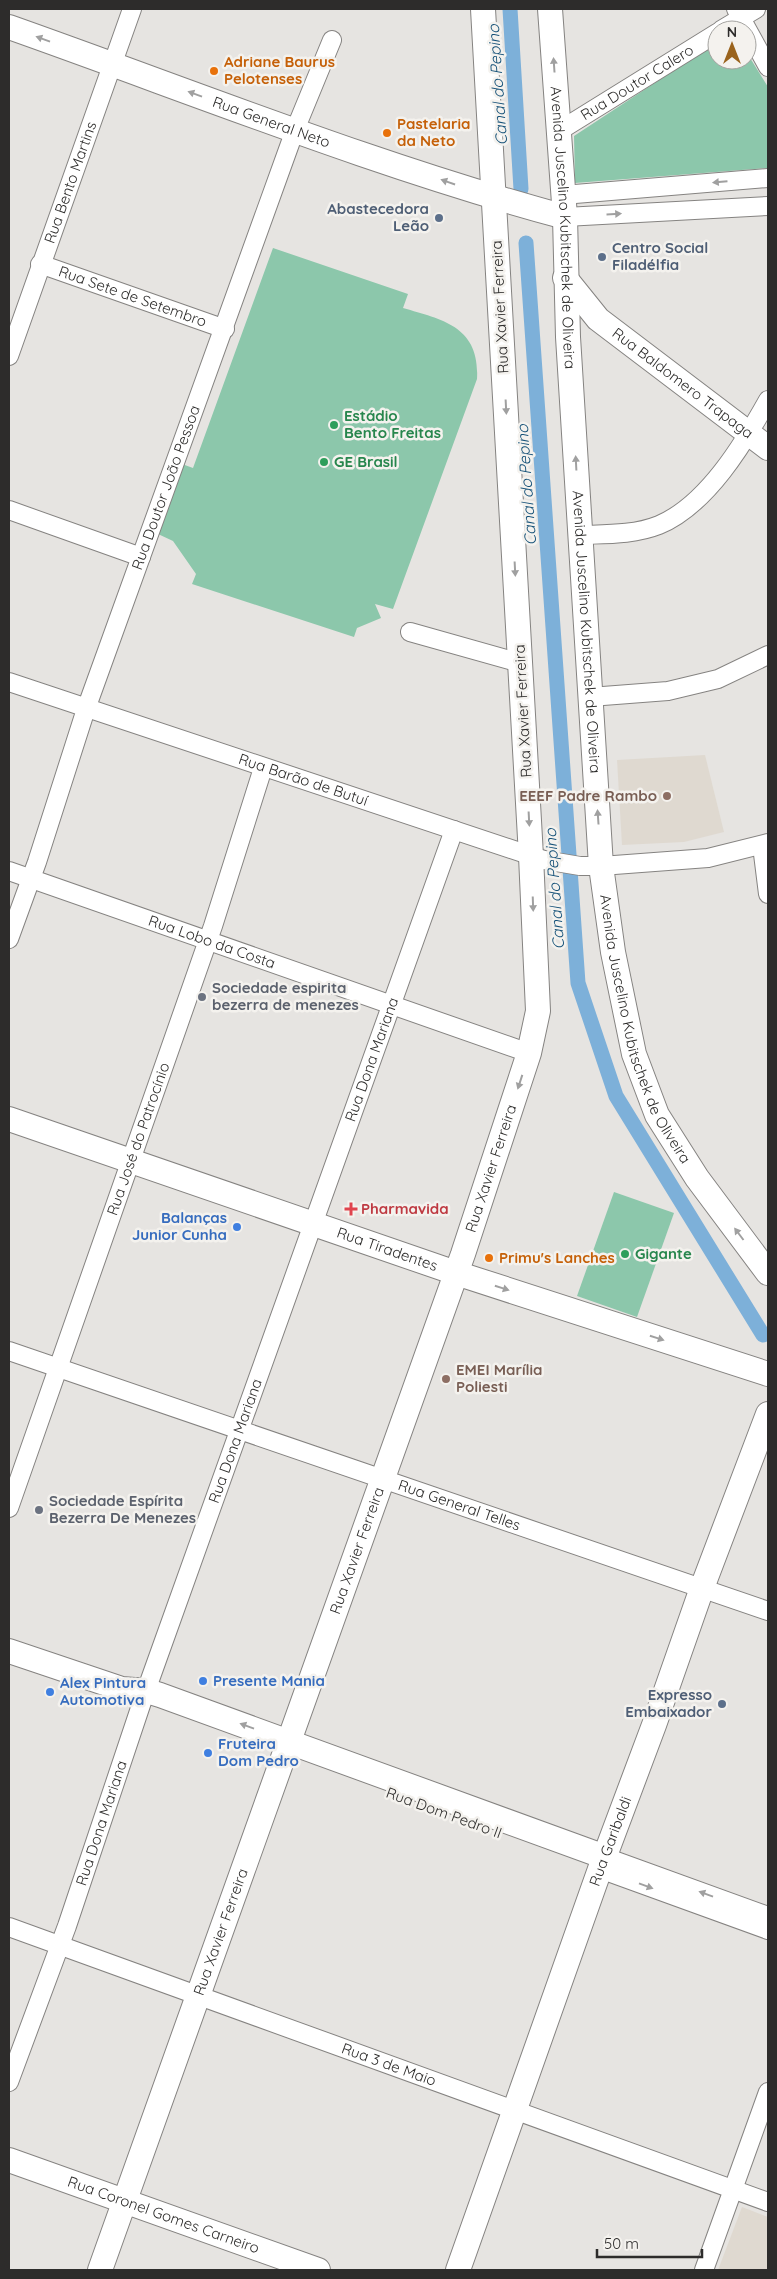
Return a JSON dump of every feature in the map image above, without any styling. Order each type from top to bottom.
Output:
[{"type":"main road","name":"Rua Xavier Ferreira","points":[[100,2270],[456,1273],[529,1053],[538,1011],[538,858],[520,663],[483,9]]},
{"type":"main road","name":"Avenida Juscelino Kubitschek de Oliveira","points":[[550,9],[564,206],[568,337],[590,697],[590,866],[613,952],[634,1054],[657,1115],[697,1178],[768,1273]]},
{"type":"main road","name":"Rua General Neto","points":[[9,26],[296,130],[494,198],[537,210],[564,206]]},
{"type":"main road","name":"Rua Baldomero Trapaga","points":[[565,278],[598,319],[768,448]]},
{"type":"main road","name":"Rua Baldomero Trapaga","points":[[568,337],[573,324],[582,318],[598,319]]},
{"type":"main road","name":"Rua Tiradentes","points":[[9,1120],[456,1273],[768,1374]]},
{"type":"main road","name":"Rua Garibaldi","points":[[458,2270],[517,2110],[602,1863],[654,1725],[702,1588],[768,1414]]},
{"type":"main road","name":"Rua Dom Pedro II","points":[[9,1650],[144,1697],[159,1710],[286,1749],[602,1863]]},
{"type":"main road","name":"Rua Coronel Gomes Carneiro","points":[[9,2160],[318,2270]]},
{"type":"street","name":"Rua Bento Martins","points":[[9,356],[40,264],[132,9]]},
{"type":"street","points":[[756,9],[738,13],[768,67]]},
{"type":"street","name":"Rua Doutor Calero","points":[[559,131],[707,39]]},
{"type":"street","name":"Rua Doutor João Pessoa","points":[[9,939],[32,878],[86,709],[296,130],[332,40]]},
{"type":"street","points":[[564,206],[768,178]]},
{"type":"street","points":[[564,206],[768,206]]},
{"type":"street","name":"Rua Sete de Setembro","points":[[40,264],[225,329]]},
{"type":"street","points":[[580,535],[633,532],[659,524],[675,515],[709,486],[750,434],[768,400]]},
{"type":"street","points":[[9,510],[141,557]]},
{"type":"street","points":[[410,632],[520,663]]},
{"type":"street","points":[[590,697],[668,691],[718,679],[768,655]]},
{"type":"street","name":"Rua Barão de Butuí","points":[[9,682],[538,858],[590,866],[708,858],[765,844]]},
{"type":"street","name":"Rua José do Patrocínio","points":[[9,1508],[208,940],[263,768]]},
{"type":"street","name":"Rua Dona Mariana","points":[[9,2082],[60,1945],[144,1697],[312,1224],[393,1006],[454,830]]},
{"type":"street","points":[[765,844],[768,894]]},
{"type":"street","name":"Rua Lobo da Costa","points":[[9,871],[529,1053]]},
{"type":"street","name":"Rua General Telles","points":[[9,1351],[768,1611]]},
{"type":"street","name":"Rua Dom Pedro II","points":[[602,1863],[731,1910],[768,1930]]},
{"type":"street","name":"Rua Dom Pedro II","points":[[731,1910],[768,1916]]},
{"type":"street","name":"Rua 3 de Maio","points":[[9,1927],[768,2202]]},
{"type":"street","points":[[704,2270],[768,2092]]},
{"type":"shaded area","name":"EEEF Padre Rambo","points":[[705,755],[724,832],[684,842],[622,845],[617,760]]},
{"type":"shaded area","points":[[742,2207],[768,2217],[768,2270],[718,2270]]},
{"type":"green space","points":[[707,49],[707,70],[757,69],[768,87],[768,168],[575,183],[574,136]]},
{"type":"green space","name":"Estádio Bento Freitas","points":[[273,248],[408,294],[403,308],[432,317],[456,328],[466,337],[476,362],[477,379],[393,609],[375,604],[381,618],[357,628],[354,637],[192,584],[196,574],[173,541],[158,534],[182,464],[193,468]]},
{"type":"green space","name":"Gigante","points":[[614,1192],[674,1213],[637,1317],[577,1296]]},
{"type":"waterway","name":"Canal do Pepino","points":[[510,9],[521,189]]},
{"type":"waterway","name":"Canal do Pepino","points":[[526,243],[578,983],[616,1096],[763,1335]]},
{"type":"place","name":"Adriane Baurus Pelotenses","points":[[214,71]]},
{"type":"place","name":"Pastelaria da Neto","points":[[387,133]]},
{"type":"place","name":"Abastecedora Leão","points":[[439,218]]},
{"type":"place","name":"Centro Social Filadélfia","points":[[602,257]]},
{"type":"place","name":"Estádio Bento Freitas","points":[[334,425]]},
{"type":"place","name":"GE Brasil","points":[[324,462]]},
{"type":"place","name":"EEEF Padre Rambo","points":[[667,796]]},
{"type":"place","name":"Sociedade espirita bezerra de menezes","points":[[202,997]]},
{"type":"place","name":"Pharmavida","points":[[351,1209]]},
{"type":"place","name":"Balanças Junior Cunha","points":[[237,1227]]},
{"type":"place","name":"Gigante","points":[[625,1254]]},
{"type":"place","name":"Primu's Lanches","points":[[489,1258]]},
{"type":"place","name":"EMEI Marília Poliesti","points":[[446,1379]]},
{"type":"place","name":"Sociedade Espírita Bezerra De Menezes","points":[[39,1510]]},
{"type":"place","name":"Presente Mania","points":[[203,1681]]},
{"type":"place","name":"Alex Pintura Automotiva","points":[[50,1692]]},
{"type":"place","name":"Expresso Embaixador","points":[[722,1704]]},
{"type":"place","name":"Fruteira Dom Pedro","points":[[208,1753]]}]
